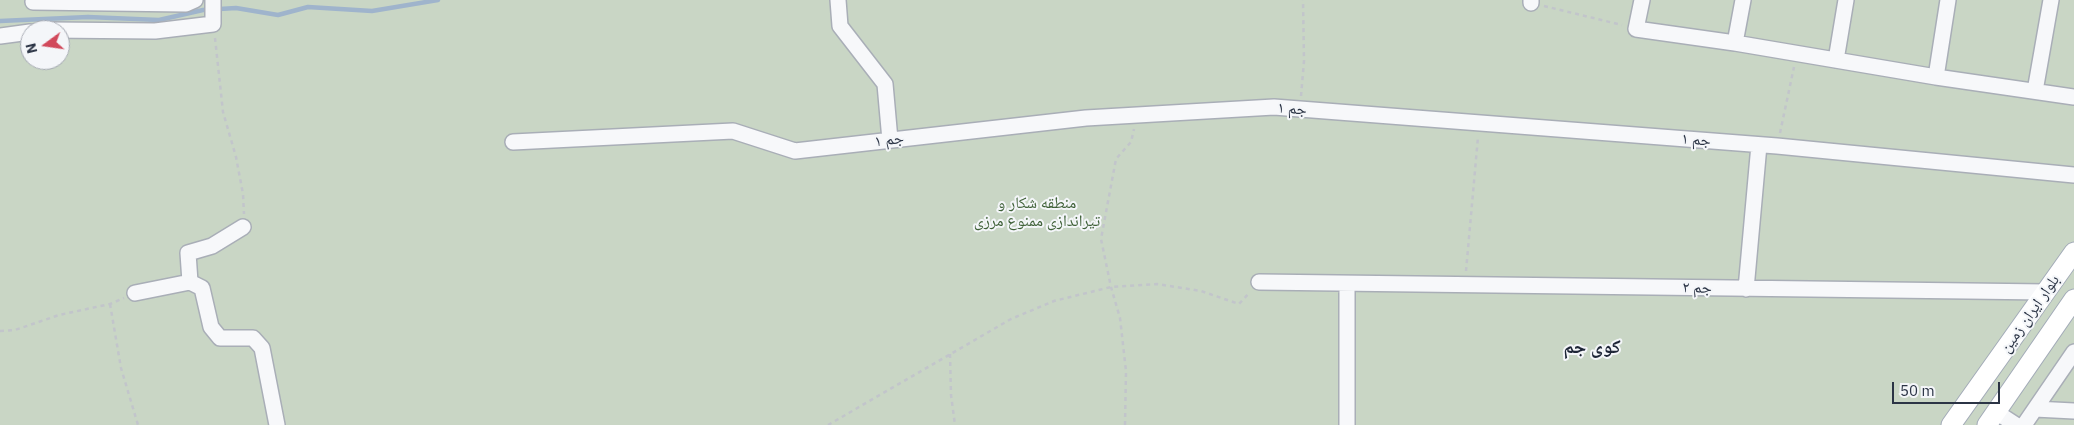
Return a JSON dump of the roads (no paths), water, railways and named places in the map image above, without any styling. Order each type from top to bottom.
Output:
[{"type":"main road","name":"بلوار ایران زمین","points":[[1951,425],[2074,252]]},
{"type":"main road","name":"بلوار ایران زمین","points":[[1991,418],[2074,298]]},
{"type":"street","points":[[33,2],[186,4],[195,0]]},
{"type":"street","points":[[70,30],[155,30],[213,20],[213,0]]},
{"type":"street","points":[[838,0],[840,26],[885,84],[890,140]]},
{"type":"street","points":[[1642,0],[1636,29],[2074,97]]},
{"type":"street","points":[[1735,43],[1743,0]]},
{"type":"street","points":[[1836,60],[1846,0]]},
{"type":"street","points":[[1936,77],[1948,0]]},
{"type":"street","points":[[2035,91],[2050,0]]},
{"type":"street","points":[[0,36],[20,33]]},
{"type":"street","name":"جم ۱","points":[[512,142],[733,131],[795,151],[1086,118],[1274,107],[1777,146],[2074,175]]},
{"type":"street","points":[[1746,289],[1759,145]]},
{"type":"street","points":[[190,282],[188,253],[212,246],[243,227]]},
{"type":"street","points":[[135,293],[190,282],[202,288],[211,327],[220,338],[253,338],[262,348],[277,425]]},
{"type":"street","name":"جم ۲","points":[[1259,282],[2046,292]]},
{"type":"street","points":[[1347,284],[1347,425]]},
{"type":"street","points":[[2024,425],[2074,352]]},
{"type":"street","points":[[2035,409],[2074,412]]},
{"type":"street","points":[[1991,418],[2016,425]]},
{"type":"waterway","points":[[0,21],[88,17],[159,20],[203,10],[236,8],[278,15],[308,7],[372,11],[438,0]]},
{"type":"district","name":"کوی جم","points":[[1592,348]]},
{"type":"park label","name":"منطقه شکار و تیراندازی ممنوع مرزی","points":[[1037,212]]}]
